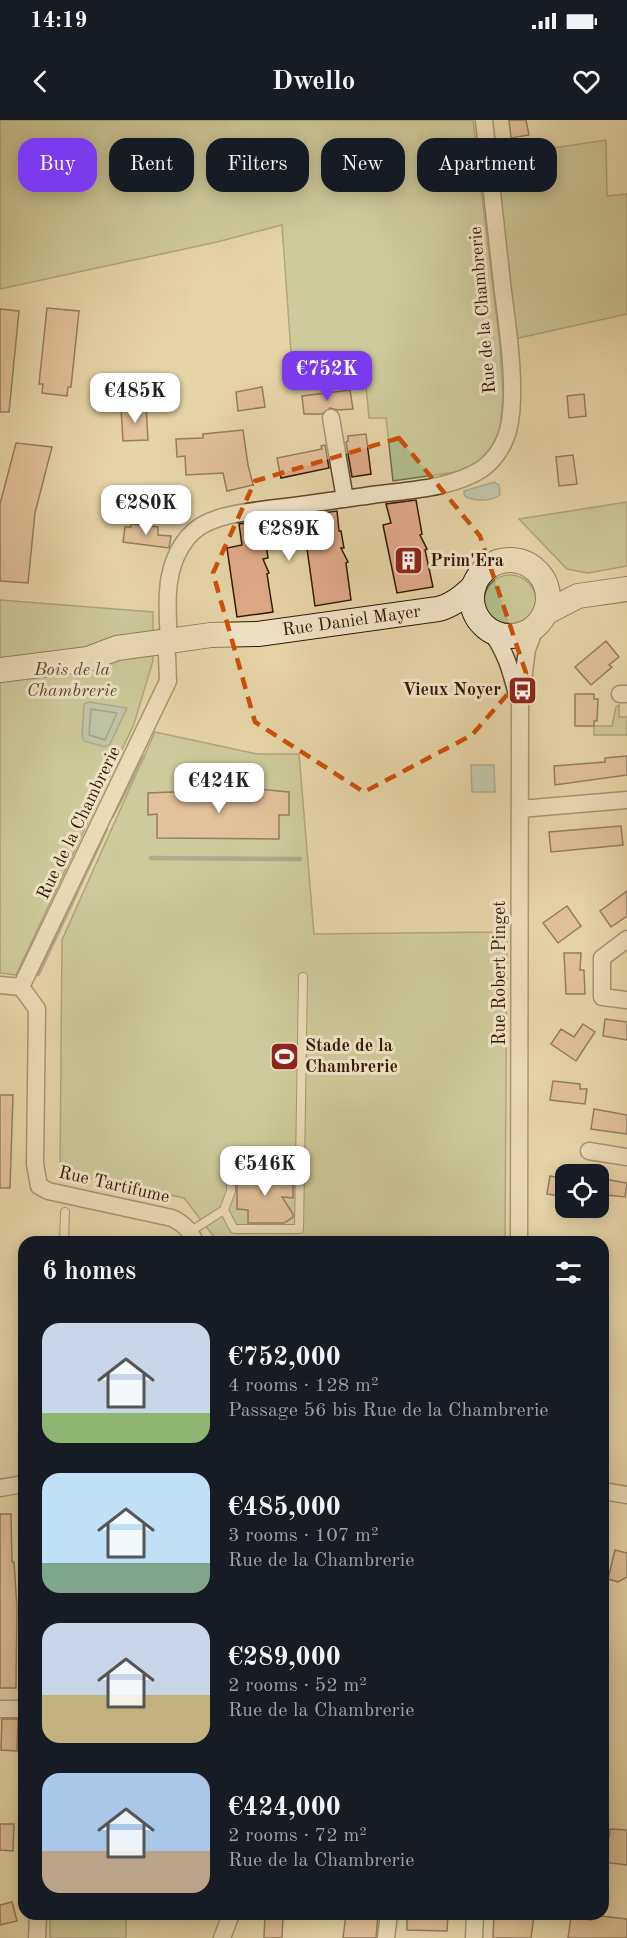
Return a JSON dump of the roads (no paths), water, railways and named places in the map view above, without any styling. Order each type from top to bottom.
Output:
[{"type":"main road","points":[[540,620],[548,598],[541,575],[532,567],[508,560],[489,567],[481,574],[474,586],[472,599],[483,623],[496,633],[513,636],[521,634],[578,596],[627,589]]},
{"type":"main road","name":"Rue Daniel Mayer","points":[[444,608],[463,597],[474,586]]},
{"type":"main road","points":[[546,586],[578,596]]},
{"type":"main road","name":"Rue Daniel Mayer","points":[[0,670],[88,659],[117,648],[168,648],[212,635],[258,634],[444,608],[466,613],[483,623]]},
{"type":"street","name":"Rue de la Chambrerie","points":[[21,987],[168,681],[168,578],[180,549],[194,531],[216,519],[246,512],[428,487],[470,475],[483,468],[495,457],[507,435],[511,404],[509,339],[484,120]]},
{"type":"street","points":[[332,418],[345,499]]},
{"type":"street","name":"Rue Robert Pinget","points":[[519,1236],[520,704],[518,665],[540,620]]},
{"type":"street","points":[[483,623],[518,665]]},
{"type":"street","points":[[520,809],[627,800]]},
{"type":"street","points":[[627,939],[602,958],[602,997],[627,1000]]},
{"type":"street","points":[[0,985],[21,987]]},
{"type":"street","name":"Rue Tartifume","points":[[21,987],[37,1009],[35,1164],[39,1186],[48,1191],[172,1218],[182,1223],[192,1236]]},
{"type":"street","points":[[590,1151],[627,1157]]},
{"type":"street","points":[[0,1488],[18,1485]]},
{"type":"street","points":[[609,1492],[627,1495]]},
{"type":"street","points":[[0,1709],[18,1709]]},
{"type":"street","points":[[37,1938],[38,1920]]},
{"type":"street","points":[[222,1938],[229,1920]]},
{"type":"street","points":[[386,1938],[388,1920]]},
{"type":"street","points":[[474,1938],[475,1920]]},
{"type":"lane","points":[[224,1210],[234,1229],[299,1229],[303,977]]},
{"type":"lane","points":[[194,1236],[224,1210],[231,1191],[231,1168]]},
{"type":"lane","points":[[64,1212],[64,1236]]},
{"type":"water","points":[[494,482],[499,485],[500,495],[496,497],[479,500],[466,497],[464,494],[464,491]]},
{"type":"water","points":[[89,702],[127,708],[110,744],[105,747],[84,741],[82,736],[84,704]]},
{"type":"water","points":[[471,765],[494,765],[495,792],[472,792]]},
{"type":"waterway","points":[[112,816],[143,757]]},
{"type":"waterway","points":[[38,974],[106,829]]},
{"type":"waterway","points":[[151,858],[300,859]]},
{"type":"place","name":"Prim'Era","points":[[409,561]]},
{"type":"place","name":"Vieux Noyer","points":[[522,690]]},
{"type":"place","name":"Stade de la Chambrerie","points":[[284,1056]]},
{"type":"park label","name":"Bois de la Chambrerie","points":[[72,680]]}]
